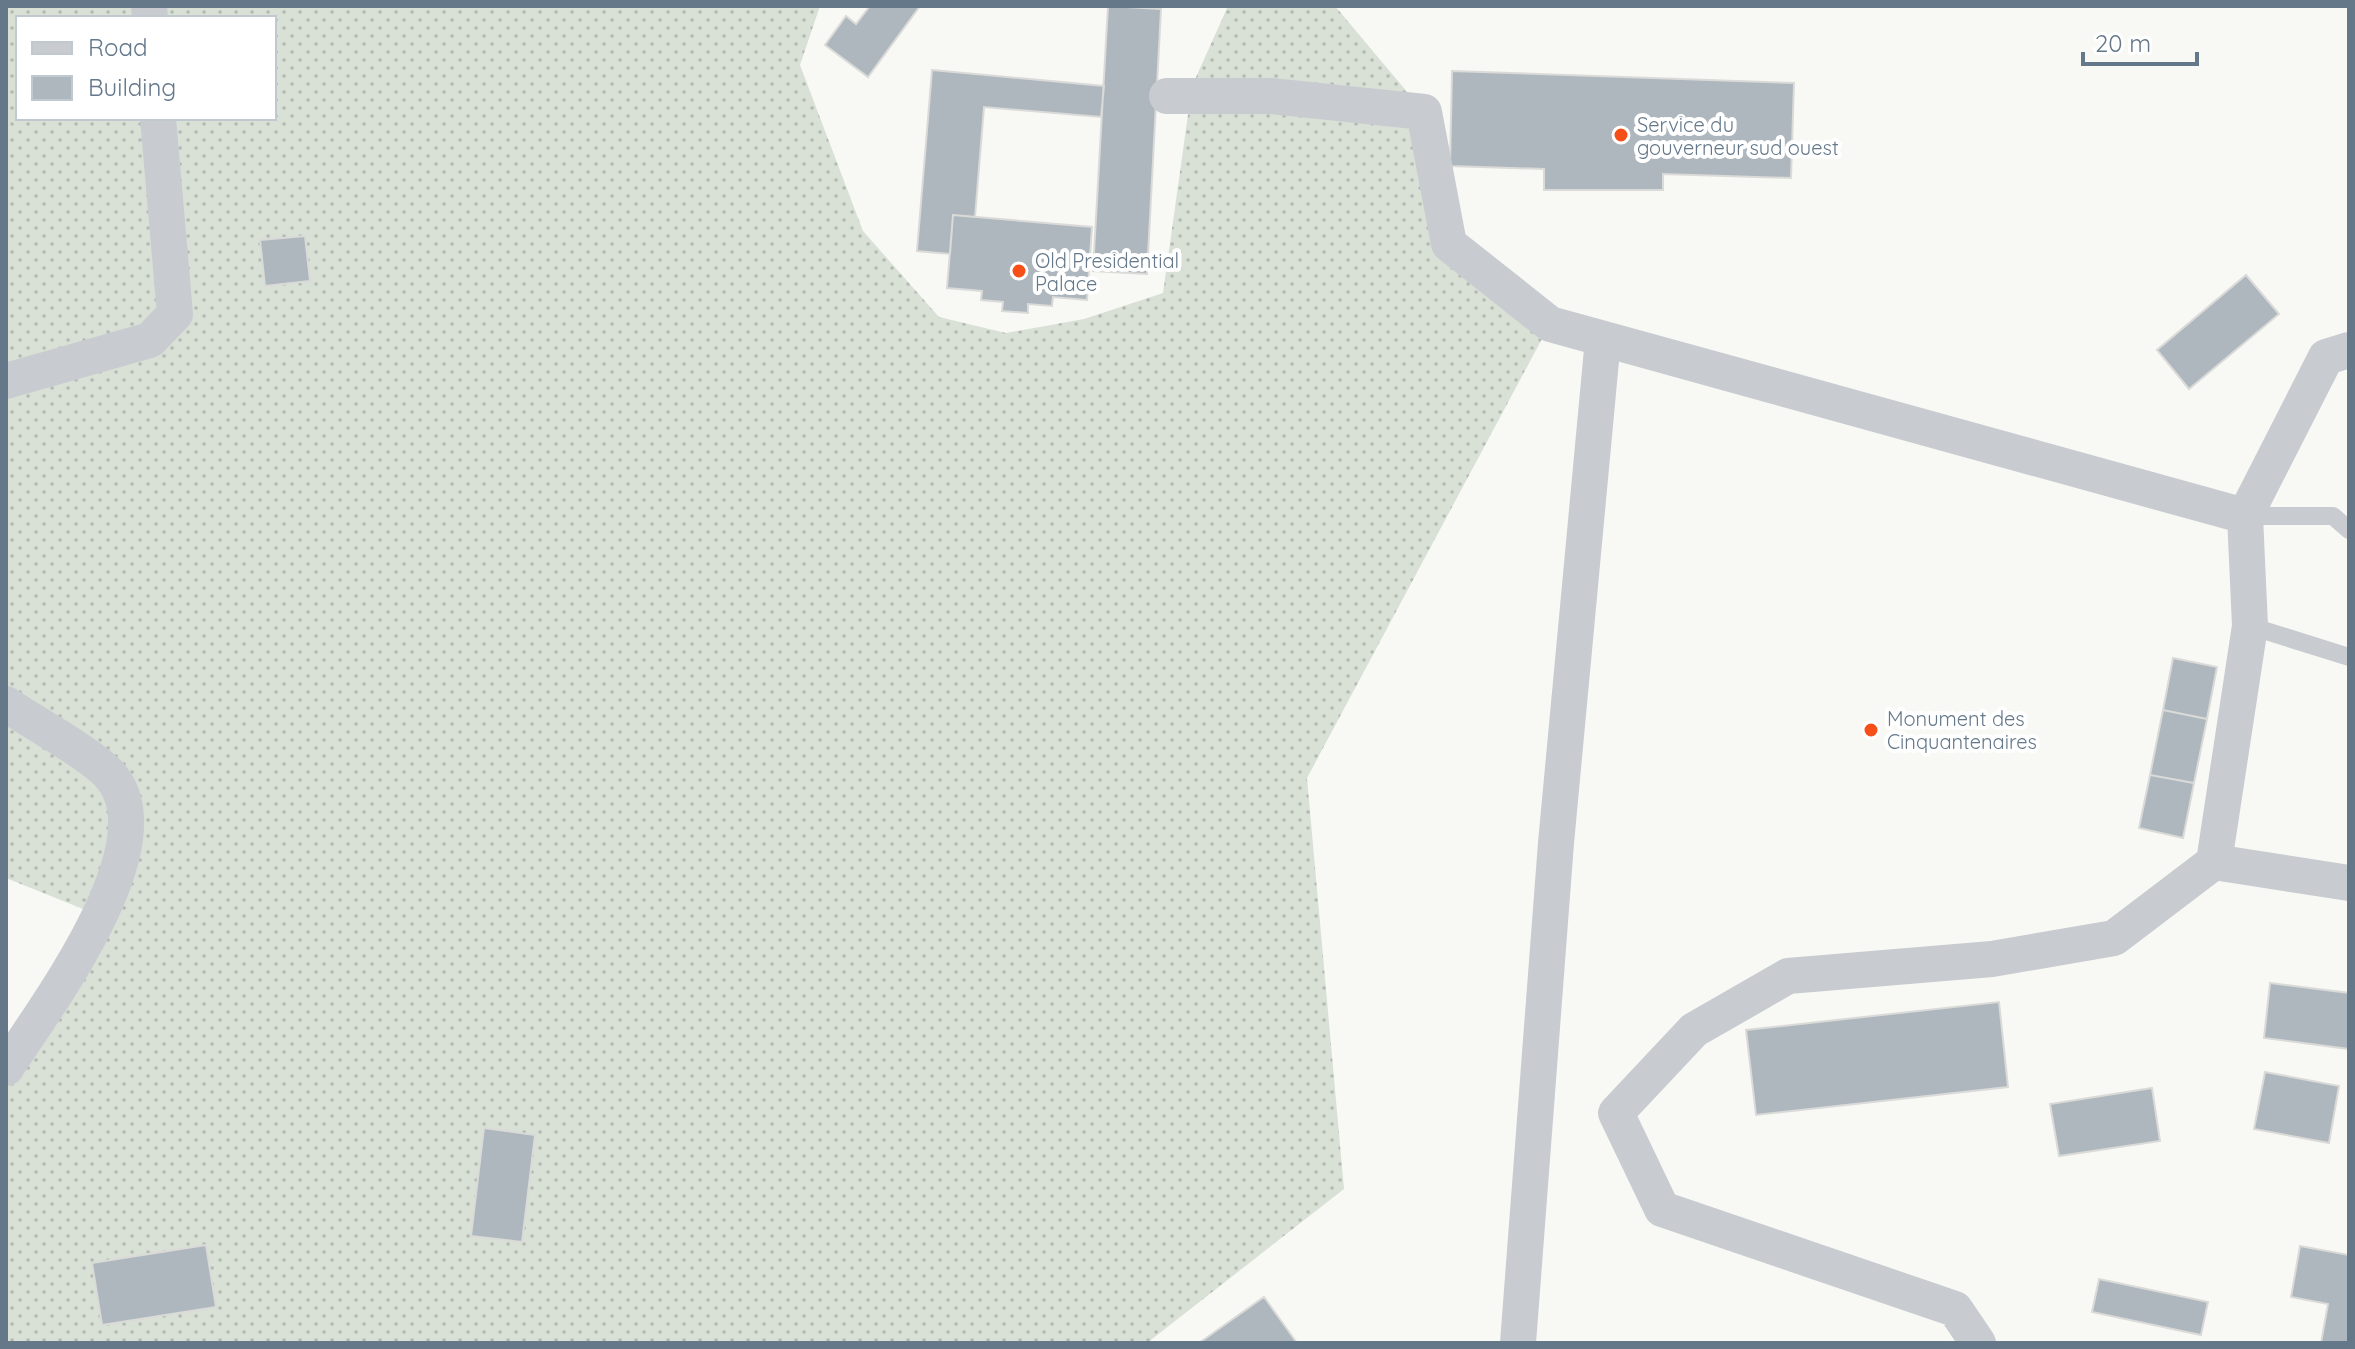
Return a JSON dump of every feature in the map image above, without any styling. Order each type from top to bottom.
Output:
[{"type":"street","points":[[1167,96],[1271,96],[1424,112],[1449,244],[1550,324],[2245,516]]},
{"type":"street","points":[[6,381],[150,340],[175,314],[158,120]]},
{"type":"street","points":[[1518,1343],[1556,843],[1603,339]]},
{"type":"street","points":[[1978,1343],[1955,1309],[1662,1209],[1616,1113],[1694,1030],[1788,976],[1992,959],[2114,938],[2214,862],[2250,626],[2245,516],[2326,357],[2349,350]]},
{"type":"street","points":[[6,704],[108,773],[127,808],[120,871],[70,969],[6,1068]]},
{"type":"street","points":[[2214,862],[2349,883]]},
{"type":"lane","points":[[2245,516],[2333,516],[2349,530]]},
{"type":"lane","points":[[2250,626],[2349,657]]},
{"type":"shaded area","points":[[6,6],[820,6],[800,65],[863,231],[939,317],[1006,333],[1084,319],[1163,293],[1192,86],[1228,6],[1335,6],[1424,112],[1449,244],[1550,324],[1307,778],[1344,1189],[1147,1343],[6,1343],[6,1036],[98,915],[6,878]]},
{"type":"building","points":[[870,6],[920,6],[868,77],[825,45],[846,16],[856,24]]},
{"type":"building","points":[[1108,6],[1161,9],[1147,274],[1093,271]]},
{"type":"building","points":[[932,70],[1104,86],[1101,117],[984,107],[975,217],[953,215],[950,254],[917,251]]},
{"type":"building","points":[[1452,71],[1794,83],[1791,178],[1663,174],[1663,190],[1544,190],[1544,169],[1450,166]]},
{"type":"building","name":"Old Presidential Palace","points":[[953,215],[1092,227],[1087,300],[1053,297],[1052,306],[1028,304],[1028,313],[1002,311],[1003,302],[981,300],[982,291],[947,288]]},
{"type":"building","points":[[305,236],[310,281],[265,286],[260,240]]},
{"type":"building","points":[[2246,275],[2279,314],[2189,389],[2157,350]]},
{"type":"building","points":[[2173,658],[2217,667],[2207,719],[2163,710]]},
{"type":"building","points":[[2163,710],[2207,719],[2194,783],[2150,775]]},
{"type":"building","points":[[2150,775],[2194,783],[2183,838],[2139,828]]},
{"type":"building","points":[[2270,983],[2349,993],[2349,1049],[2264,1038]]},
{"type":"building","points":[[1999,1002],[2008,1087],[1756,1115],[1746,1030]]},
{"type":"building","points":[[2265,1072],[2339,1086],[2329,1143],[2254,1129]]},
{"type":"building","points":[[2152,1088],[2160,1141],[2059,1156],[2050,1104]]},
{"type":"building","points":[[484,1128],[535,1135],[522,1242],[471,1236]]},
{"type":"building","points":[[206,1245],[216,1307],[102,1325],[92,1263]]},
{"type":"building","points":[[2300,1246],[2349,1255],[2349,1343],[2321,1343],[2328,1304],[2291,1297]]},
{"type":"building","points":[[2099,1279],[2208,1302],[2201,1335],[2092,1312]]},
{"type":"building","points":[[1264,1297],[1297,1343],[1199,1343]]},
{"type":"place","name":"Service du gouverneur sud ouest","points":[[1621,135]]},
{"type":"place","name":"Old Presidential Palace","points":[[1019,271]]},
{"type":"place","name":"Monument des Cinquantenaires","points":[[1871,730]]}]
